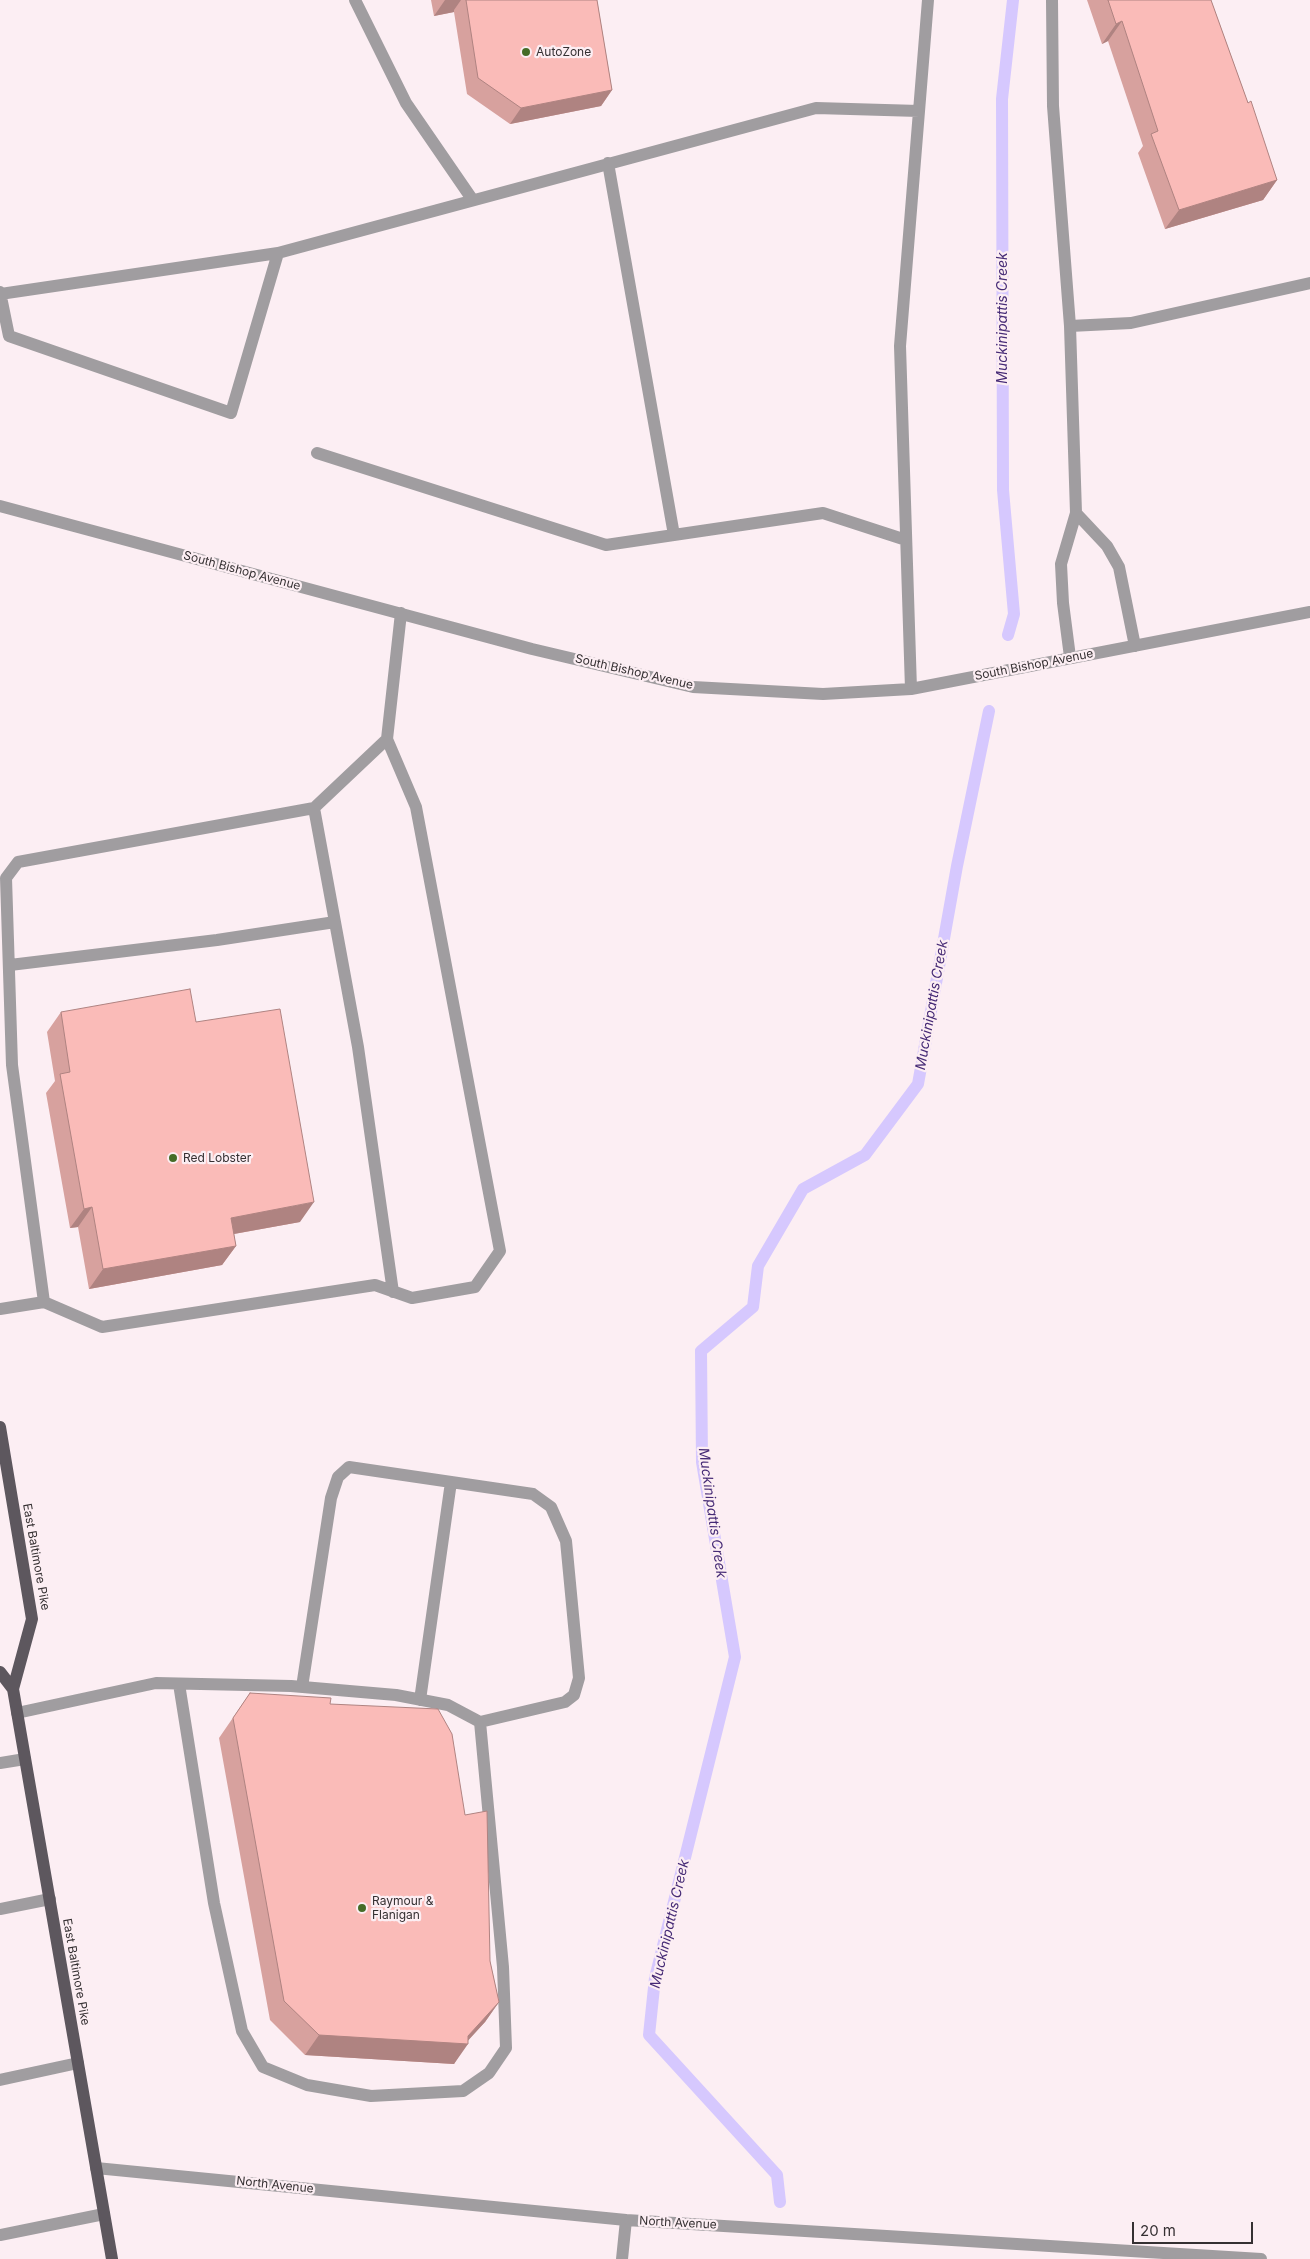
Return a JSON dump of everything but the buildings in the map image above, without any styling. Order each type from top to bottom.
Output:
[{"type":"main road","name":"East Baltimore Pike","points":[[0,1428],[32,1619],[13,1690],[112,2259]]},
{"type":"main road","name":"East Baltimore Pike","points":[[0,1672],[13,1690]]},
{"type":"street","points":[[355,0],[406,102],[472,199]]},
{"type":"street","points":[[911,689],[900,346],[928,0]]},
{"type":"street","points":[[1052,0],[1053,106],[1070,326],[1076,513],[1061,564],[1063,603],[1070,658]]},
{"type":"street","points":[[278,253],[231,413],[9,336],[0,293],[278,253],[472,199],[816,108],[919,111]]},
{"type":"street","points":[[608,163],[674,535]]},
{"type":"street","points":[[1070,326],[1131,323],[1310,283]]},
{"type":"street","points":[[317,453],[606,545],[823,513],[906,540]]},
{"type":"street","name":"South Bishop Avenue","points":[[0,506],[532,649],[693,687],[823,694],[911,689],[1310,612]]},
{"type":"street","points":[[1076,513],[1107,546],[1118,567],[1135,646]]},
{"type":"street","points":[[0,1309],[44,1302],[102,1327],[375,1285],[412,1298],[475,1287],[500,1251],[416,807],[387,739],[401,613]]},
{"type":"street","points":[[44,1302],[12,1065],[6,878],[18,862],[314,808],[387,739]]},
{"type":"street","points":[[314,808],[358,1047],[393,1292]]},
{"type":"street","points":[[10,965],[217,940],[335,922]]},
{"type":"street","points":[[17,1713],[156,1683],[302,1687],[396,1695],[448,1705],[480,1722],[565,1702],[574,1694],[579,1678],[566,1541],[551,1507],[533,1494],[349,1467],[338,1477],[331,1498],[302,1687]]},
{"type":"street","points":[[420,1700],[452,1482]]},
{"type":"street","points":[[179,1684],[214,1903],[242,2031],[263,2067],[308,2085],[371,2096],[463,2091],[489,2073],[506,2048],[503,1967],[480,1722]]},
{"type":"street","points":[[0,1763],[25,1759]]},
{"type":"street","points":[[0,1909],[50,1899]]},
{"type":"street","points":[[0,2080],[78,2063]]},
{"type":"street","name":"North Avenue","points":[[96,2168],[626,2220],[1261,2259]]},
{"type":"street","points":[[0,2235],[104,2214]]},
{"type":"street","points":[[622,2259],[626,2220]]},
{"type":"waterway","name":"Muckinipattis Creek","points":[[1008,635],[1014,614],[1003,490],[1002,99],[1013,0]]},
{"type":"waterway","name":"Muckinipattis Creek","points":[[780,2202],[777,2175],[649,2035],[655,1978],[735,1657],[702,1462],[701,1351],[753,1307],[758,1266],[803,1189],[865,1155],[918,1084],[957,866],[989,711]]},
{"type":"place","name":"AutoZone","points":[[526,52]]},
{"type":"place","name":"Red Lobster","points":[[173,1158]]},
{"type":"place","name":"Raymour & Flanigan","points":[[362,1908]]}]
